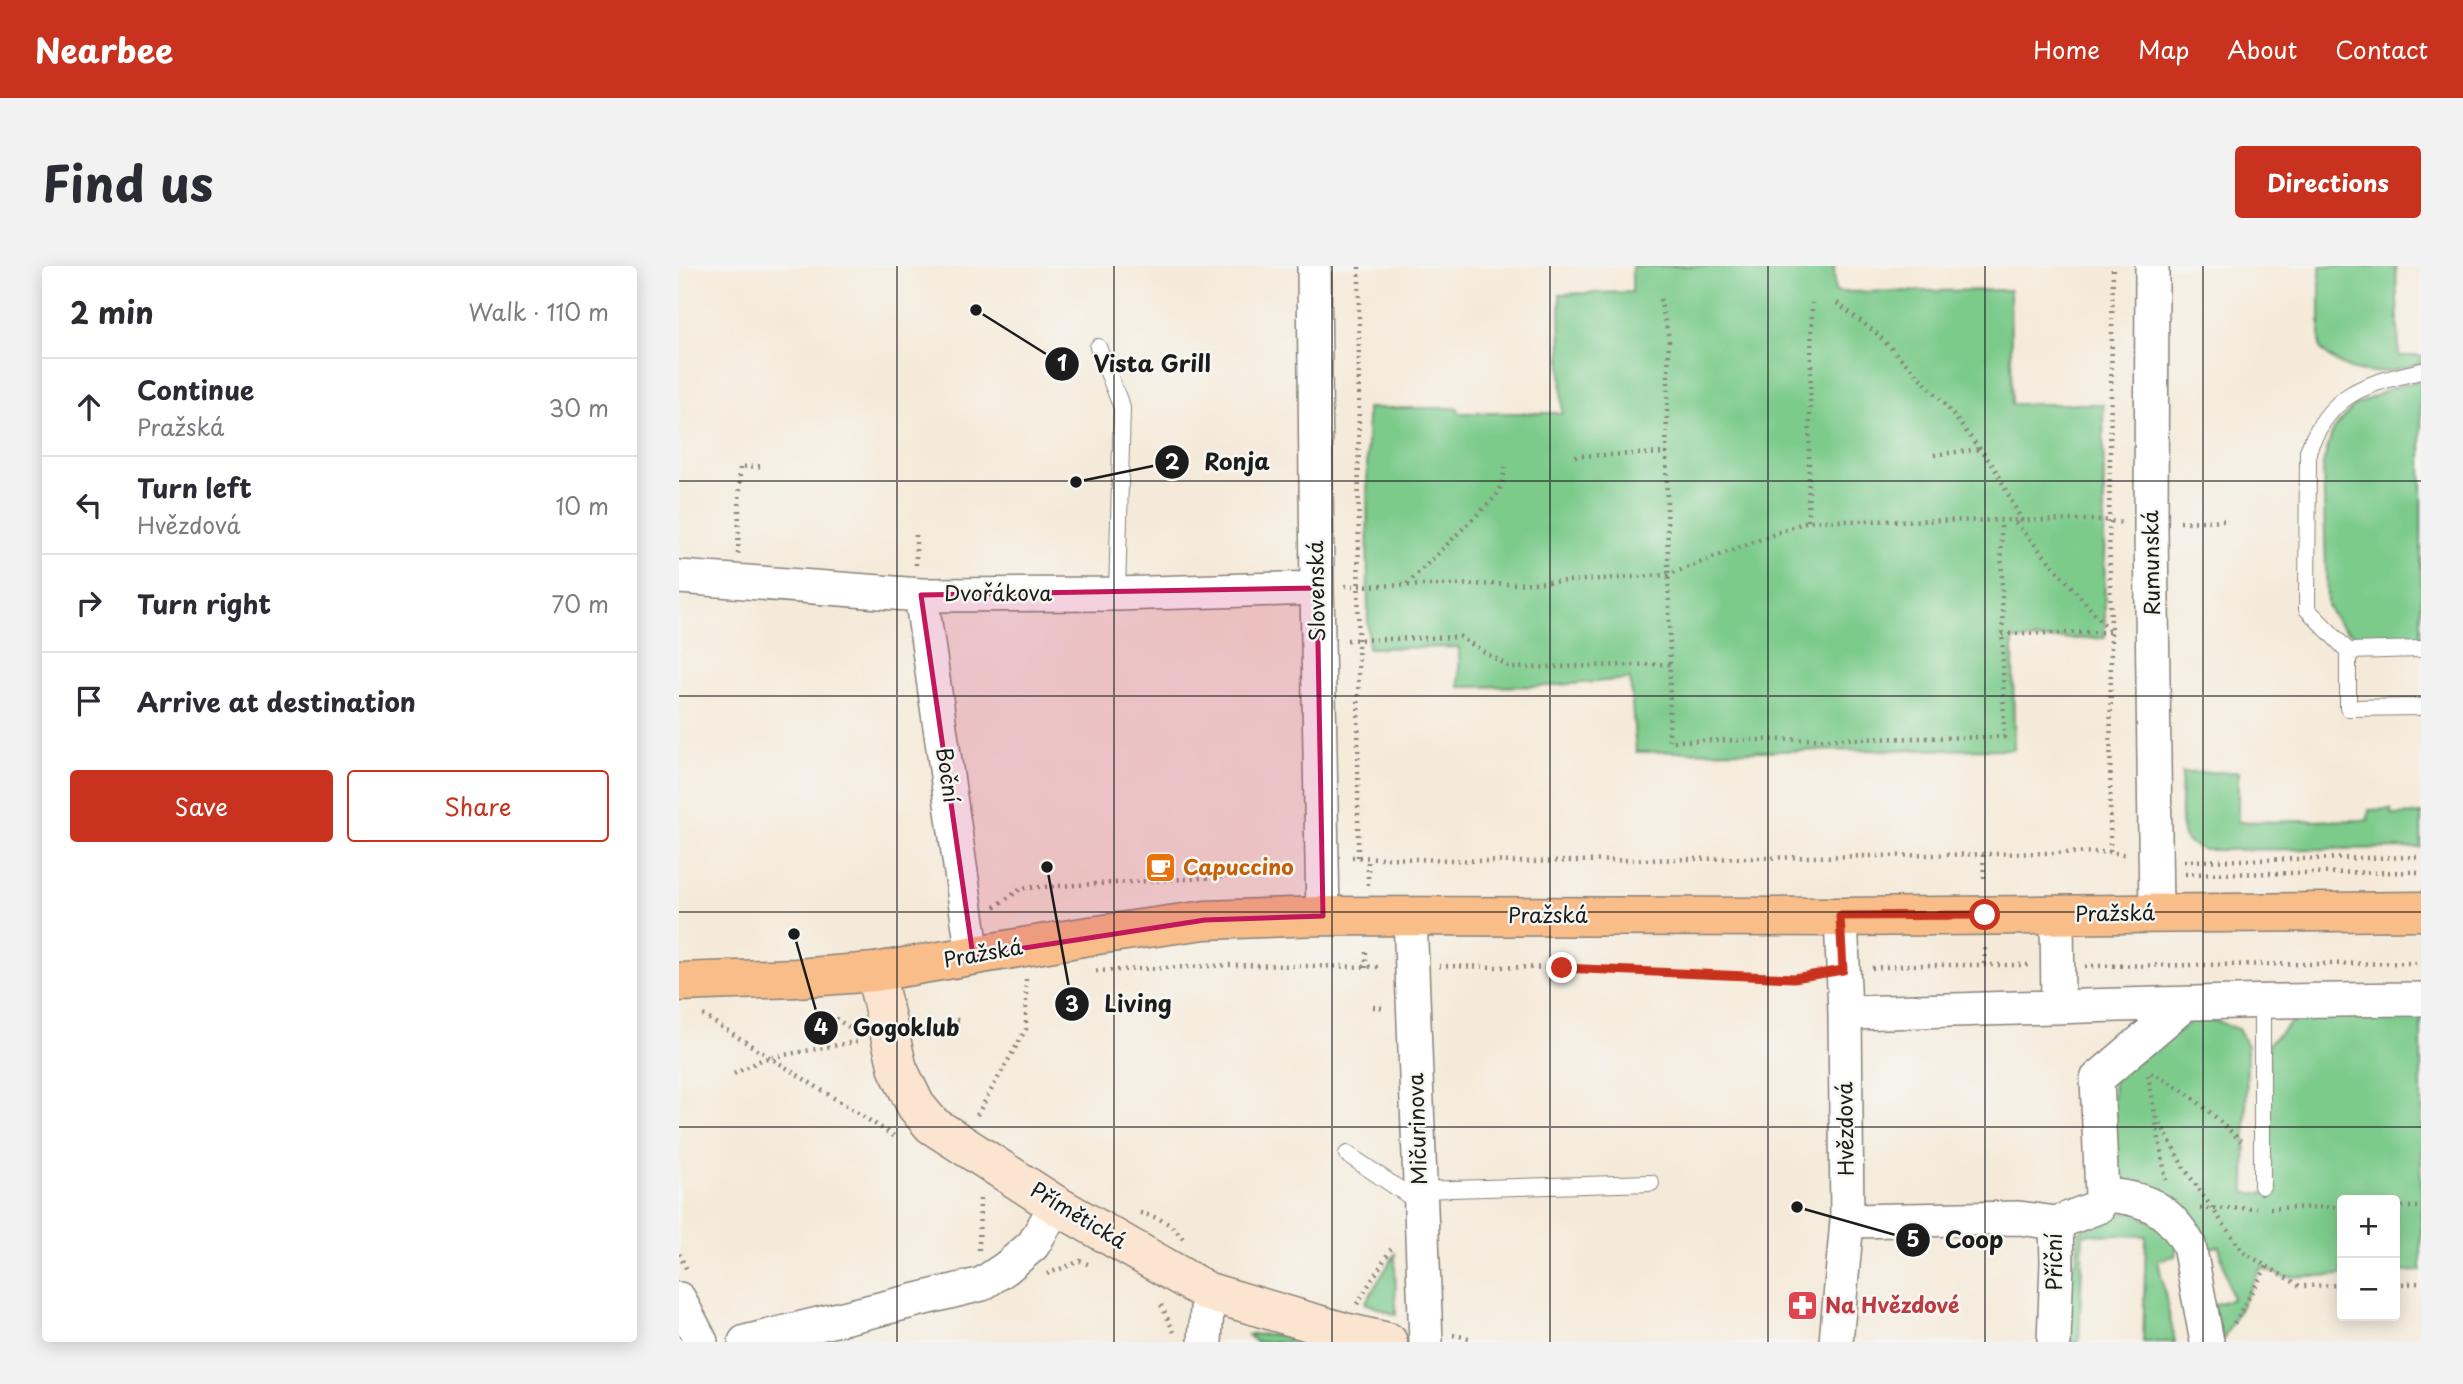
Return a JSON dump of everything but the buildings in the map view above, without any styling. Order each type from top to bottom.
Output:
[{"type":"main road","name":"Pražská","points":[[679,982],[876,972],[971,939],[1083,937],[1205,920],[1324,916],[1840,916],[2421,911]]},
{"type":"main road","name":"Přímětická","points":[[876,972],[914,1032],[898,1069],[916,1106],[932,1125],[1056,1205],[1208,1292],[1344,1332],[1388,1342]]},
{"type":"street","name":"Slovenská","points":[[1314,266],[1324,916]]},
{"type":"street","name":"Rumunská","points":[[2152,266],[2164,525],[2156,914]]},
{"type":"street","name":"Dvořákova","points":[[679,577],[918,584],[1117,594],[1317,588]]},
{"type":"street","name":"Boční","points":[[918,584],[971,939]]},
{"type":"street","points":[[2057,915],[2058,1007]]},
{"type":"street","name":"Mičurinova","points":[[1410,916],[1426,1342]]},
{"type":"street","name":"Hvězdová","points":[[1836,1342],[1847,1221],[1845,1013],[1840,916]]},
{"type":"street","points":[[1845,1013],[2262,1000],[2421,999]]},
{"type":"street","points":[[2056,1223],[2098,1207],[2102,1195],[2097,1079],[2185,1004]]},
{"type":"street","points":[[2102,1195],[2145,1200],[2156,1206],[2182,1232],[2189,1245],[2219,1336]]},
{"type":"street","points":[[745,1342],[982,1284],[1033,1245],[1056,1205]]},
{"type":"street","name":"Příční","points":[[1847,1221],[2019,1218],[2056,1223],[2054,1342]]},
{"type":"street","points":[[1205,1342],[1208,1292]]},
{"type":"street","points":[[679,1299],[701,1342]]},
{"type":"lane","points":[[1098,347],[1122,408],[1117,594]]},
{"type":"lane","points":[[2421,371],[2355,391],[2341,399],[2315,432],[2308,451],[2307,609],[2348,651],[2348,708],[2421,707]]},
{"type":"lane","points":[[2348,651],[2421,649]]},
{"type":"lane","points":[[2262,1000],[2262,1186]]},
{"type":"lane","points":[[1346,1154],[1420,1196],[1651,1184]]},
{"type":"path","points":[[1358,857],[1359,266]]},
{"type":"path","points":[[2110,852],[2109,520],[2113,266]]},
{"type":"path","points":[[1660,299],[1669,338],[1666,453],[1669,741],[2004,737],[2001,521]]},
{"type":"path","points":[[1808,521],[1812,303]]},
{"type":"path","points":[[1837,303],[1875,332],[1940,397],[1994,467],[2023,521]]},
{"type":"path","points":[[1934,455],[1980,449]]},
{"type":"path","points":[[1575,456],[1666,453]]},
{"type":"path","points":[[1407,584],[1496,496],[1502,484],[1506,463]]},
{"type":"path","points":[[738,563],[740,467],[764,466]]},
{"type":"path","points":[[1317,588],[1407,584],[1515,584],[1668,575],[1808,521],[2109,520],[2164,525],[2228,520]]},
{"type":"path","points":[[2014,521],[2111,632]]},
{"type":"path","points":[[916,534],[918,584]]},
{"type":"path","points":[[2002,634],[2111,632]]},
{"type":"path","points":[[1359,639],[1460,637],[1511,668],[1670,664]]},
{"type":"path","points":[[971,939],[1022,888],[1293,874],[1322,858],[1514,862],[2110,852],[2156,860],[2421,857]]},
{"type":"path","points":[[2156,860],[2182,874],[2421,872]]},
{"type":"path","points":[[1096,971],[1231,965],[1366,968],[1482,965],[1794,978],[1843,970],[1934,965],[2267,966],[2421,963]]},
{"type":"path","points":[[977,1116],[1026,1029],[1026,971]]},
{"type":"path","points":[[734,1074],[763,1059],[867,1039],[833,1017],[815,1011]]},
{"type":"path","points":[[702,1015],[902,1141]]},
{"type":"path","points":[[914,1032],[961,1019]]},
{"type":"path","points":[[2168,1191],[2147,1071],[2170,1081],[2197,1101],[2245,1144]]},
{"type":"path","points":[[2155,1115],[2184,1168],[2243,1252],[2299,1286],[2337,1285]]},
{"type":"path","points":[[2400,1207],[2421,1207]]},
{"type":"path","points":[[1136,1212],[1157,1217],[1178,1231],[1185,1241]]},
{"type":"path","points":[[1354,1308],[1394,1245]]},
{"type":"path","points":[[1045,1275],[1080,1261],[1091,1265]]},
{"type":"path","points":[[2219,1336],[2267,1266]]},
{"type":"path","points":[[2400,1284],[2421,1283]]},
{"type":"path","points":[[1158,1297],[1178,1342]]},
{"type":"highlighted area","points":[[1317,588],[1323,916],[1205,920],[973,956],[921,595]]},
{"type":"green space","points":[[1632,266],[1834,266],[1835,292],[2010,290],[2012,404],[2103,404],[2105,638],[2013,640],[2014,749],[1636,752],[1630,679],[1545,686],[1459,687],[1459,647],[1368,648],[1367,408],[1458,408],[1459,413],[1562,413],[1560,294],[1632,292]]},
{"type":"green space","points":[[2320,266],[2396,266],[2399,356],[2421,356],[2421,363],[2393,370],[2367,372],[2343,366],[2320,348]]},
{"type":"green space","points":[[2421,380],[2421,640],[2366,639],[2344,629],[2327,605],[2323,464],[2333,430],[2354,406],[2391,388]]},
{"type":"green space","points":[[2238,772],[2238,822],[2368,820],[2369,810],[2391,809],[2393,815],[2421,814],[2421,848],[2204,850],[2191,844],[2185,838],[2182,825],[2182,773]]},
{"type":"green space","points":[[2307,1008],[2421,1008],[2421,1271],[2400,1272],[2400,1195],[2337,1195],[2337,1275],[2285,1277],[2261,1268],[2222,1342],[2213,1305],[2232,1299],[2219,1246],[2203,1249],[2118,1181],[2109,1170],[2114,1075],[2192,1021],[2217,1021],[2238,1029],[2247,1046],[2245,1193],[2269,1193],[2269,1043]]},
{"type":"green space","points":[[2135,1212],[2178,1239],[2175,1256],[2158,1260],[2175,1342],[2143,1342],[2146,1236],[2083,1234],[2079,1342],[2066,1342],[2069,1263],[2076,1263],[2079,1232],[2106,1218]]},
{"type":"green space","points":[[1395,1254],[1396,1315],[1365,1303]]},
{"type":"green space","points":[[1271,1334],[1309,1342],[1256,1342],[1248,1335]]},
{"type":"place","name":"Vista Grill","points":[[976,310]]},
{"type":"place","name":"Ronja","points":[[1076,482]]},
{"type":"place","name":"Living","points":[[1047,867]]},
{"type":"place","name":"Capuccino","points":[[1160,868]]},
{"type":"place","name":"Gogoklub","points":[[794,934]]},
{"type":"place","name":"Coop","points":[[1797,1207]]},
{"type":"place","name":"Na Hvězdové","points":[[1802,1306]]},
{"type":"route","points":[[1562,968],[1794,978],[1843,970],[1840,916],[1985,915]]}]
